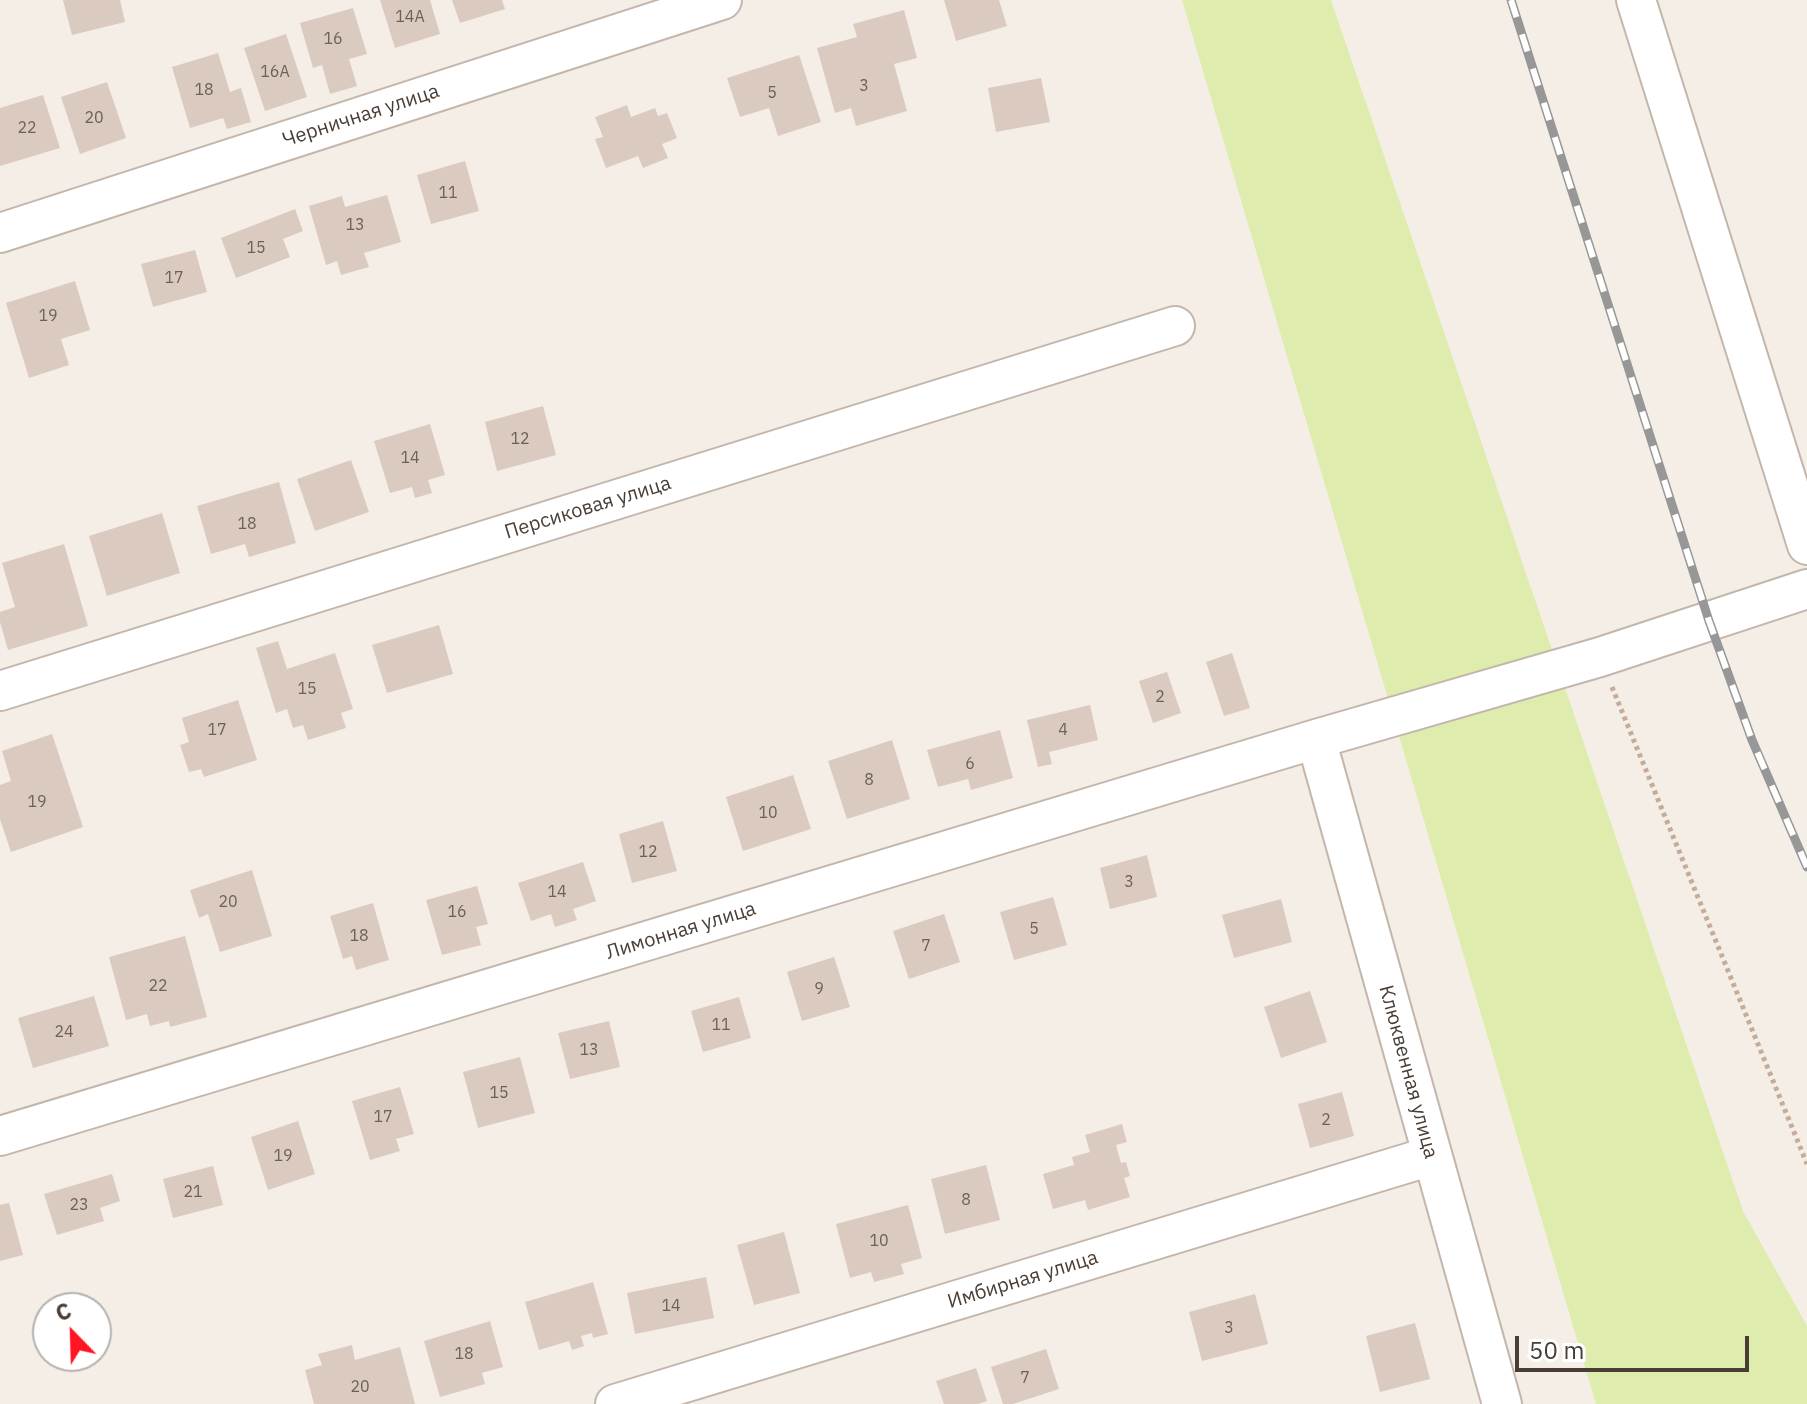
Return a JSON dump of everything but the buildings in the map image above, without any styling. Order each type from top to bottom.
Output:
[{"type":"street","name":"Черничная улица","points":[[0,233],[722,0]]},
{"type":"street","points":[[1636,0],[1807,545]]},
{"type":"street","name":"Персиковая улица","points":[[0,691],[1175,326]]},
{"type":"street","name":"Лимонная улица","points":[[0,1136],[1316,739],[1600,657],[1807,589]]},
{"type":"street","name":"Клюквенная улица","points":[[1316,739],[1502,1404]]},
{"type":"street","name":"Имбирная улица","points":[[615,1404],[1431,1156]]},
{"type":"path","points":[[1600,657],[1807,1164]]},
{"type":"green space","points":[[1182,0],[1331,0],[1743,1211],[1807,1326],[1807,1404],[1596,1404]]},
{"type":"railway","points":[[1511,0],[1709,621],[1752,740],[1807,867]]}]
